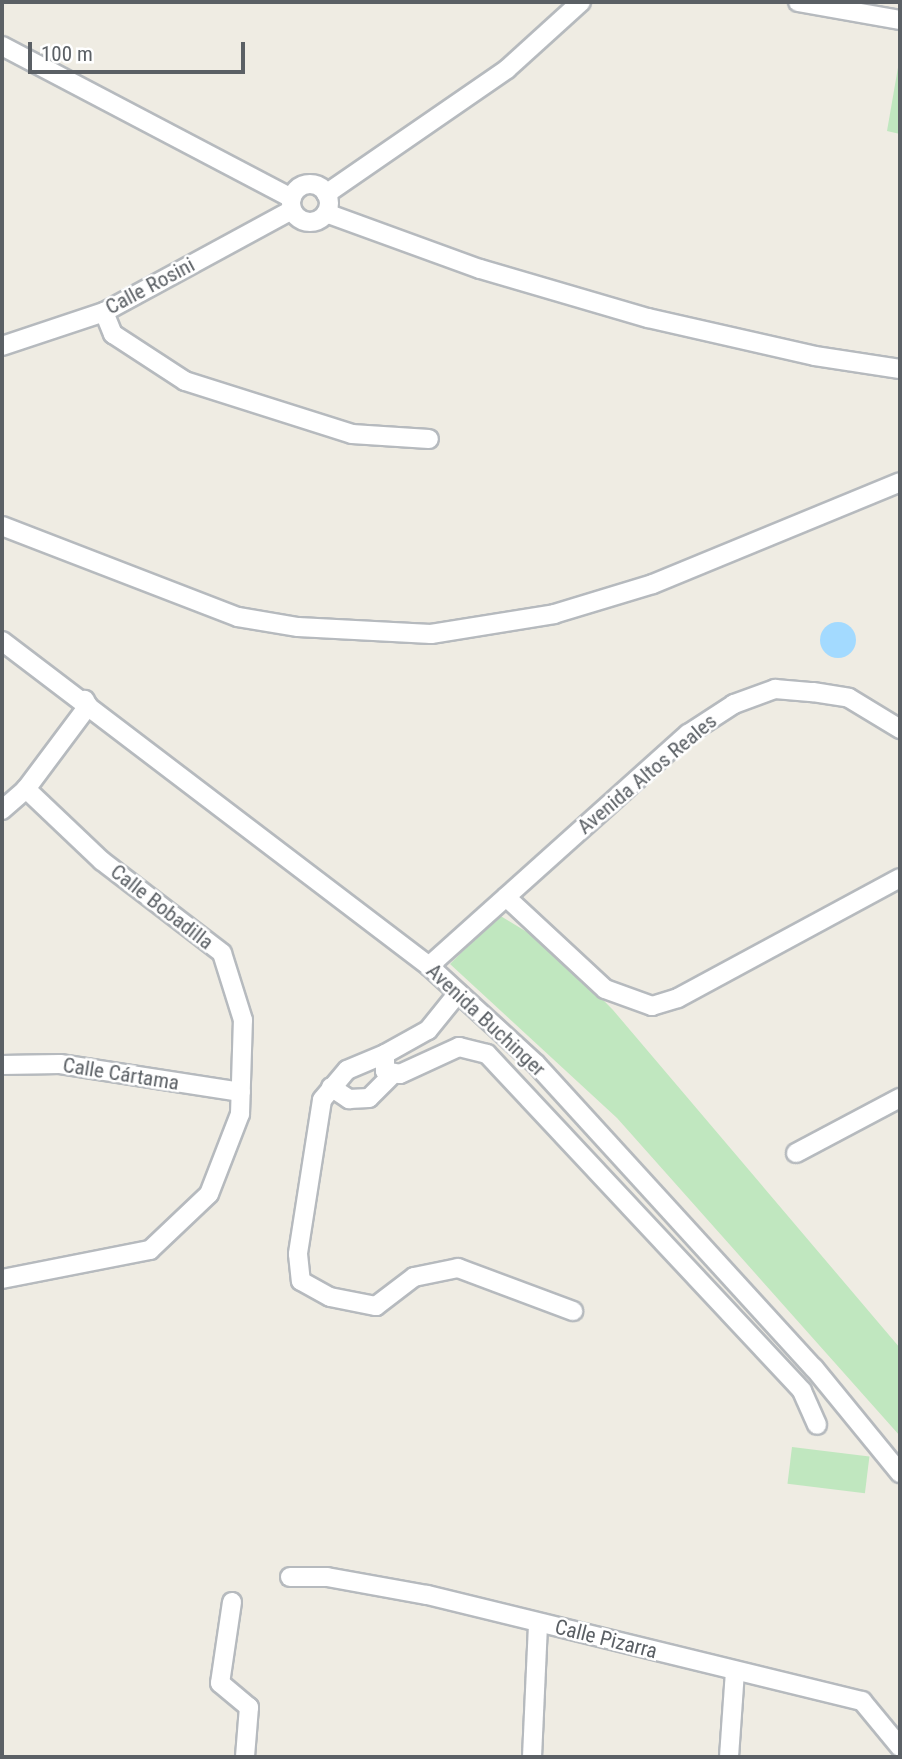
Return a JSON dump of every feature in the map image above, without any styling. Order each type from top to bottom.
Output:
[{"type":"street","points":[[326,213],[326,194],[507,69],[581,2]]},
{"type":"street","points":[[798,2],[900,19]]},
{"type":"street","points":[[2,46],[292,204],[312,222],[326,213]]},
{"type":"street","name":"Calle Rosini","points":[[2,346],[104,312],[292,204],[310,184],[326,194]]},
{"type":"street","points":[[326,213],[480,269],[648,318],[815,356],[900,369]]},
{"type":"street","points":[[104,312],[113,334],[185,381],[352,435],[429,439]]},
{"type":"street","points":[[2,526],[238,617],[298,627],[431,634],[554,614],[653,584],[900,482]]},
{"type":"street","name":"Avenida Buchinger","points":[[2,641],[85,700],[429,966],[657,1192],[900,1473]]},
{"type":"street","name":"Avenida Altos Reales","points":[[429,966],[688,734],[734,704],[775,689],[813,692],[849,698],[900,729]]},
{"type":"street","points":[[2,810],[26,789],[88,706],[85,700]]},
{"type":"street","name":"Calle Bobadilla","points":[[2,1279],[150,1250],[209,1195],[240,1114],[243,1020],[222,953],[102,861],[26,789]]},
{"type":"street","points":[[506,897],[605,989],[652,1006],[678,998],[900,878]]},
{"type":"street","points":[[458,993],[428,1030],[385,1054],[347,1070],[331,1087],[317,1123],[298,1254],[301,1281],[330,1297],[376,1306],[414,1277],[458,1268],[573,1311]]},
{"type":"street","points":[[331,1087],[357,1101],[381,1092],[392,1075],[459,1046],[487,1054],[802,1391],[817,1425]]},
{"type":"street","points":[[385,1054],[382,1065],[392,1075]]},
{"type":"street","name":"Calle Cártama","points":[[2,1065],[60,1064],[241,1092]]},
{"type":"street","points":[[796,1153],[900,1098]]},
{"type":"street","name":"Calle Pizarra","points":[[290,1577],[327,1577],[414,1593],[862,1701],[900,1746]]},
{"type":"street","points":[[232,1602],[220,1683],[249,1707],[245,1757]]},
{"type":"street","points":[[532,1757],[537,1623]]},
{"type":"street","points":[[729,1757],[735,1671]]},
{"type":"green space","points":[[900,56],[900,134],[887,131]]},
{"type":"green space","points":[[499,915],[550,946],[613,1010],[900,1348],[900,1436],[617,1118],[450,964]]},
{"type":"green space","points":[[792,1447],[869,1457],[865,1493],[787,1484]]},
{"type":"water","points":[[838,622],[851,627],[856,640],[851,653],[838,658],[825,653],[820,640],[825,627]]}]
